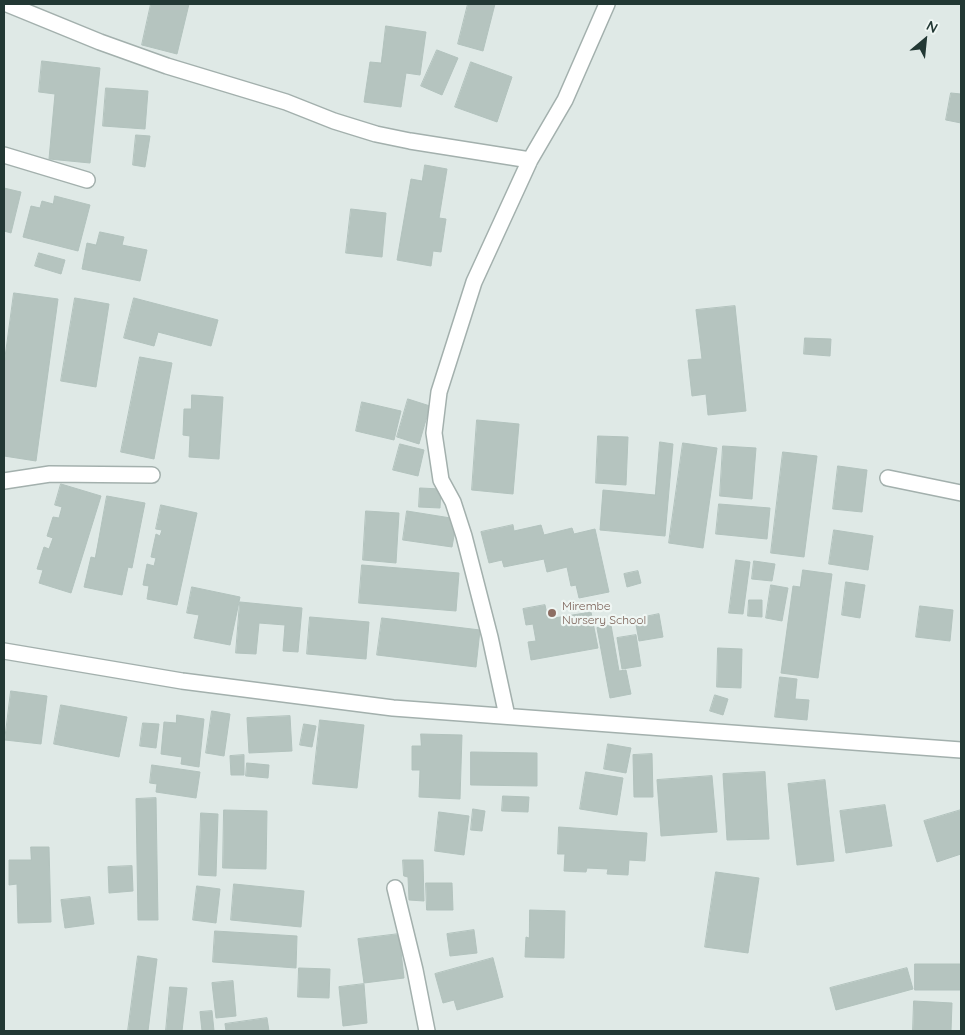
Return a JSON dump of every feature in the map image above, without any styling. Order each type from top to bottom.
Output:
[{"type":"street","points":[[7,4],[100,42],[167,66],[277,99],[334,121],[410,141],[530,160]]},
{"type":"street","points":[[506,716],[490,637],[464,536],[453,502],[442,480],[434,433],[439,392],[474,282],[530,160],[565,100],[607,4]]},
{"type":"street","points":[[4,155],[87,180]]},
{"type":"street","points":[[4,481],[50,474],[152,475]]},
{"type":"street","points":[[888,478],[961,493]]},
{"type":"street","points":[[4,651],[201,683],[393,708],[961,750]]},
{"type":"street","points":[[395,888],[415,970],[427,1031]]},
{"type":"building","points":[[151,4],[189,4],[177,54],[142,45]]},
{"type":"building","points":[[468,4],[495,4],[483,51],[458,44]]},
{"type":"building","points":[[386,26],[426,32],[420,75],[406,73],[401,107],[364,102],[370,62],[381,63]]},
{"type":"building","points":[[437,50],[458,58],[442,95],[421,86]]},
{"type":"building","points":[[42,61],[100,68],[90,163],[49,159],[55,94],[39,92]]},
{"type":"building","points":[[471,62],[512,77],[497,122],[455,107]]},
{"type":"building","points":[[106,88],[148,91],[145,129],[103,126]]},
{"type":"building","points":[[951,93],[961,94],[961,123],[946,120]]},
{"type":"building","points":[[136,135],[150,136],[145,167],[133,165]]},
{"type":"building","points":[[425,165],[447,169],[439,218],[446,219],[441,252],[433,251],[431,266],[397,260],[411,179],[422,181]]},
{"type":"building","points":[[4,188],[21,192],[11,233],[4,231]]},
{"type":"building","points":[[55,196],[90,205],[78,251],[23,237],[31,206],[40,208],[42,201],[53,204]]},
{"type":"building","points":[[351,209],[386,213],[382,257],[346,253]]},
{"type":"building","points":[[100,232],[124,237],[122,245],[147,250],[140,281],[82,269],[87,243],[96,245]]},
{"type":"building","points":[[39,253],[65,260],[61,274],[35,266]]},
{"type":"building","points":[[14,293],[58,299],[36,461],[4,456],[4,365]]},
{"type":"building","points":[[75,298],[109,304],[96,387],[61,381]]},
{"type":"building","points":[[134,298],[218,320],[211,346],[158,332],[154,346],[124,338]]},
{"type":"building","points":[[735,306],[746,411],[708,415],[706,394],[692,396],[688,360],[702,359],[696,310]]},
{"type":"building","points":[[805,338],[831,339],[830,356],[804,354]]},
{"type":"building","points":[[140,357],[172,363],[154,459],[121,452]]},
{"type":"building","points":[[192,395],[223,397],[219,459],[189,457],[190,436],[183,435],[184,409],[191,409]]},
{"type":"building","points":[[408,399],[430,406],[419,444],[397,437]]},
{"type":"building","points":[[362,402],[401,411],[394,440],[356,431]]},
{"type":"building","points":[[477,420],[519,424],[513,494],[472,490]]},
{"type":"building","points":[[598,436],[628,437],[626,485],[596,483]]},
{"type":"building","points":[[660,442],[673,444],[665,536],[600,530],[603,490],[655,495]]},
{"type":"building","points":[[683,443],[717,448],[703,548],[669,543]]},
{"type":"building","points":[[400,444],[424,450],[418,476],[393,470]]},
{"type":"building","points":[[723,446],[756,448],[752,499],[720,496]]},
{"type":"building","points":[[783,452],[817,456],[804,557],[771,553]]},
{"type":"building","points":[[838,466],[867,470],[862,512],[833,509]]},
{"type":"building","points":[[61,484],[101,496],[71,593],[39,583],[43,570],[37,569],[44,547],[49,549],[53,538],[47,536],[53,517],[59,518],[62,507],[55,505]]},
{"type":"building","points":[[420,488],[441,489],[440,508],[419,507]]},
{"type":"building","points":[[107,496],[145,503],[132,568],[128,567],[122,595],[84,587],[91,557],[95,558]]},
{"type":"building","points":[[719,504],[770,508],[767,539],[716,534]]},
{"type":"building","points":[[161,505],[197,513],[177,605],[147,599],[149,586],[143,585],[147,564],[154,566],[156,558],[151,557],[156,534],[160,536],[162,530],[156,529]]},
{"type":"building","points":[[366,511],[399,513],[396,563],[363,560]]},
{"type":"building","points":[[407,511],[457,519],[452,547],[403,540]]},
{"type":"building","points":[[513,525],[514,531],[541,525],[544,535],[572,528],[574,534],[595,529],[609,592],[579,598],[576,585],[571,586],[567,567],[547,572],[544,559],[504,567],[502,560],[489,563],[481,532]]},
{"type":"building","points":[[834,530],[873,536],[868,570],[829,564]]},
{"type":"building","points":[[736,560],[750,562],[743,614],[729,613]]},
{"type":"building","points":[[754,561],[775,564],[772,581],[752,579]]},
{"type":"building","points":[[362,565],[459,573],[456,611],[359,603]]},
{"type":"building","points":[[803,570],[832,574],[818,678],[781,673],[793,586],[800,587]]},
{"type":"building","points":[[638,571],[641,583],[627,587],[624,574]]},
{"type":"building","points":[[846,582],[865,585],[860,618],[842,615]]},
{"type":"building","points":[[771,585],[788,588],[782,621],[766,618]]},
{"type":"building","points":[[192,587],[240,597],[230,645],[194,638],[199,615],[187,613]]},
{"type":"building","points":[[749,600],[762,600],[762,617],[748,616]]},
{"type":"building","points":[[240,602],[302,608],[298,652],[283,651],[285,625],[259,623],[256,654],[236,653]]},
{"type":"building","points":[[545,605],[548,619],[591,612],[598,648],[531,660],[528,642],[536,641],[533,624],[526,625],[523,609]]},
{"type":"building","points":[[920,606],[953,610],[950,641],[916,637]]},
{"type":"building","points":[[659,614],[663,637],[639,641],[635,619]]},
{"type":"building","points":[[310,617],[369,622],[366,659],[307,654]]},
{"type":"building","points":[[382,618],[480,630],[476,667],[377,655]]},
{"type":"building","points":[[611,625],[619,671],[626,670],[631,694],[610,698],[597,628]]},
{"type":"building","points":[[636,635],[641,666],[622,669],[617,638]]},
{"type":"building","points":[[718,648],[742,649],[741,688],[717,687]]},
{"type":"building","points":[[780,677],[797,679],[795,699],[809,700],[807,720],[775,717]]},
{"type":"building","points":[[11,691],[47,696],[41,744],[5,740]]},
{"type":"building","points":[[715,695],[728,699],[723,715],[710,711]]},
{"type":"building","points":[[61,705],[127,717],[119,757],[54,744]]},
{"type":"building","points":[[212,711],[230,714],[224,756],[206,753]]},
{"type":"building","points":[[177,715],[204,719],[199,767],[181,764],[182,757],[161,754],[164,722],[176,723]]},
{"type":"building","points":[[290,716],[292,751],[249,753],[247,718]]},
{"type":"building","points":[[320,720],[364,725],[357,788],[313,784]]},
{"type":"building","points":[[143,723],[159,724],[156,748],[140,746]]},
{"type":"building","points":[[304,724],[316,726],[312,747],[300,745]]},
{"type":"building","points":[[421,734],[462,735],[460,799],[419,797],[420,770],[412,770],[412,746],[421,746]]},
{"type":"building","points":[[608,744],[631,748],[626,773],[604,769]]},
{"type":"building","points":[[471,752],[537,753],[537,786],[471,785]]},
{"type":"building","points":[[652,754],[653,797],[634,797],[633,755]]},
{"type":"building","points":[[244,755],[244,775],[231,775],[230,756]]},
{"type":"building","points":[[247,763],[269,765],[268,778],[246,776]]},
{"type":"building","points":[[152,765],[200,772],[196,798],[156,792],[157,784],[150,783]]},
{"type":"building","points":[[586,772],[623,778],[617,815],[580,809]]},
{"type":"building","points":[[765,772],[769,839],[727,840],[723,774]]},
{"type":"building","points":[[712,776],[717,832],[661,836],[657,780]]},
{"type":"building","points":[[825,780],[834,861],[797,865],[788,784]]},
{"type":"building","points":[[503,796],[529,797],[528,812],[502,811]]},
{"type":"building","points":[[156,798],[158,920],[138,920],[136,799]]},
{"type":"building","points":[[885,805],[892,846],[846,853],[840,811]]},
{"type":"building","points":[[473,809],[485,811],[482,831],[471,830]]},
{"type":"building","points":[[224,810],[267,811],[266,869],[223,868]]},
{"type":"building","points":[[961,810],[961,854],[937,862],[924,821]]},
{"type":"building","points":[[439,812],[469,816],[464,855],[435,851]]},
{"type":"building","points":[[201,813],[218,814],[216,876],[199,875]]},
{"type":"building","points":[[559,827],[647,833],[645,861],[629,860],[628,875],[607,874],[608,869],[587,868],[586,872],[564,871],[565,854],[558,854]]},
{"type":"building","points":[[31,847],[49,847],[51,922],[18,923],[17,884],[9,885],[9,860],[31,860]]},
{"type":"building","points":[[403,860],[423,860],[424,901],[409,900],[408,877],[404,876]]},
{"type":"building","points":[[132,866],[133,891],[109,893],[108,867]]},
{"type":"building","points":[[716,872],[759,878],[748,953],[705,947]]},
{"type":"building","points":[[426,883],[452,883],[453,910],[427,910]]},
{"type":"building","points":[[234,884],[304,891],[301,927],[231,920]]},
{"type":"building","points":[[197,886],[220,889],[216,923],[193,920]]},
{"type":"building","points":[[90,897],[94,924],[65,928],[61,900]]},
{"type":"building","points":[[530,910],[565,911],[564,958],[525,957],[526,937],[529,938]]},
{"type":"building","points":[[474,930],[477,953],[450,956],[447,934]]},
{"type":"building","points":[[215,931],[297,936],[296,968],[213,962]]},
{"type":"building","points":[[399,934],[404,978],[364,983],[358,939]]},
{"type":"building","points":[[138,956],[157,959],[148,1031],[128,1031]]},
{"type":"building","points":[[493,958],[503,997],[457,1010],[454,1000],[443,1003],[435,974]]},
{"type":"building","points":[[915,964],[961,964],[961,990],[915,990]]},
{"type":"building","points":[[299,968],[330,969],[329,998],[298,997]]},
{"type":"building","points":[[907,968],[913,989],[836,1010],[830,988]]},
{"type":"building","points":[[233,981],[236,1016],[216,1018],[212,983]]},
{"type":"building","points":[[364,984],[367,1023],[343,1026],[339,987]]},
{"type":"building","points":[[170,987],[187,988],[182,1031],[166,1031]]},
{"type":"building","points":[[914,1001],[952,1003],[951,1031],[913,1031]]},
{"type":"building","points":[[212,1011],[214,1031],[202,1031],[200,1012]]},
{"type":"building","points":[[267,1018],[269,1031],[226,1031],[225,1024]]},
{"type":"place","name":"Mirembe Nursery School","points":[[552,613]]}]
